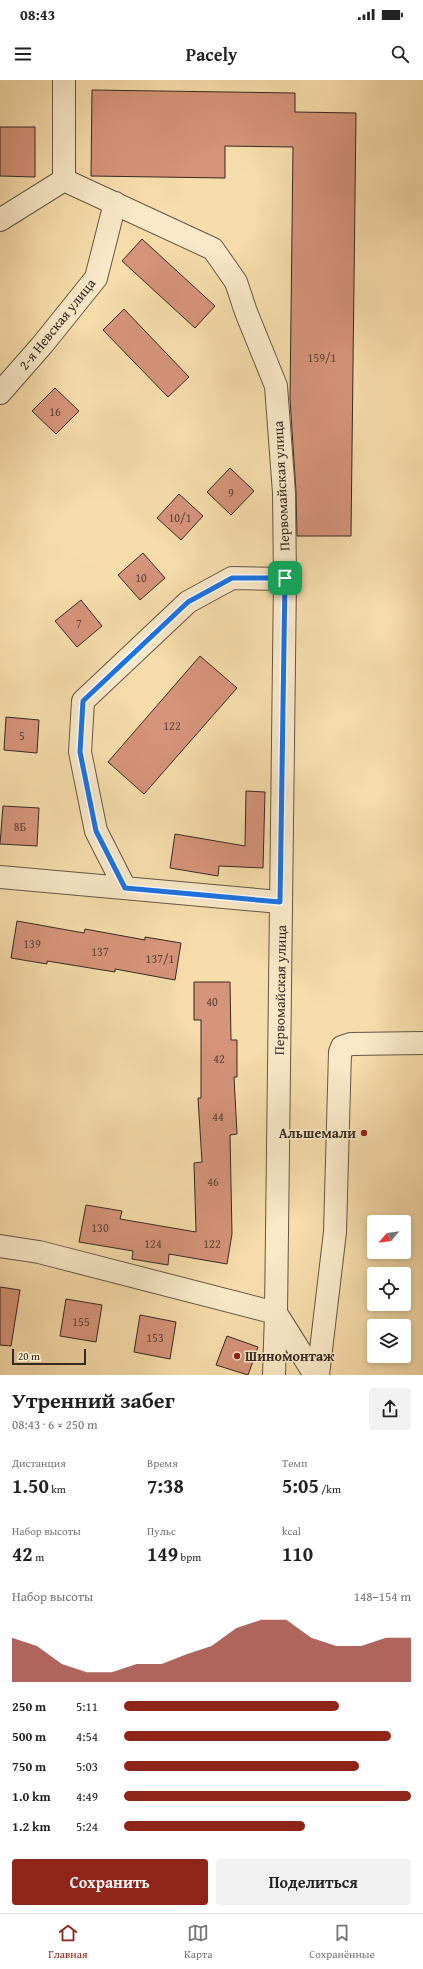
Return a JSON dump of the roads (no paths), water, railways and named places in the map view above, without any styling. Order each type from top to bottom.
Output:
[{"type":"street","points":[[0,220],[64,180],[64,80]]},
{"type":"street","name":"Первомайская улица","points":[[64,180],[213,249],[236,282],[246,312],[276,386],[284,493],[285,578],[274,1375]]},
{"type":"street","name":"2-я Невская улица","points":[[0,393],[96,278],[115,203]]},
{"type":"street","points":[[125,888],[96,831],[80,752],[83,701],[188,602],[232,578],[285,578]]},
{"type":"street","points":[[0,876],[280,902]]},
{"type":"street","points":[[316,1375],[335,1232],[340,1052],[342,1047],[351,1044],[423,1043]]},
{"type":"street","points":[[0,1246],[39,1252],[276,1312],[316,1375]]},
{"type":"place","name":"Альшемали","points":[[364,1133]]},
{"type":"place","name":"Шиномонтаж","points":[[237,1356]]}]
